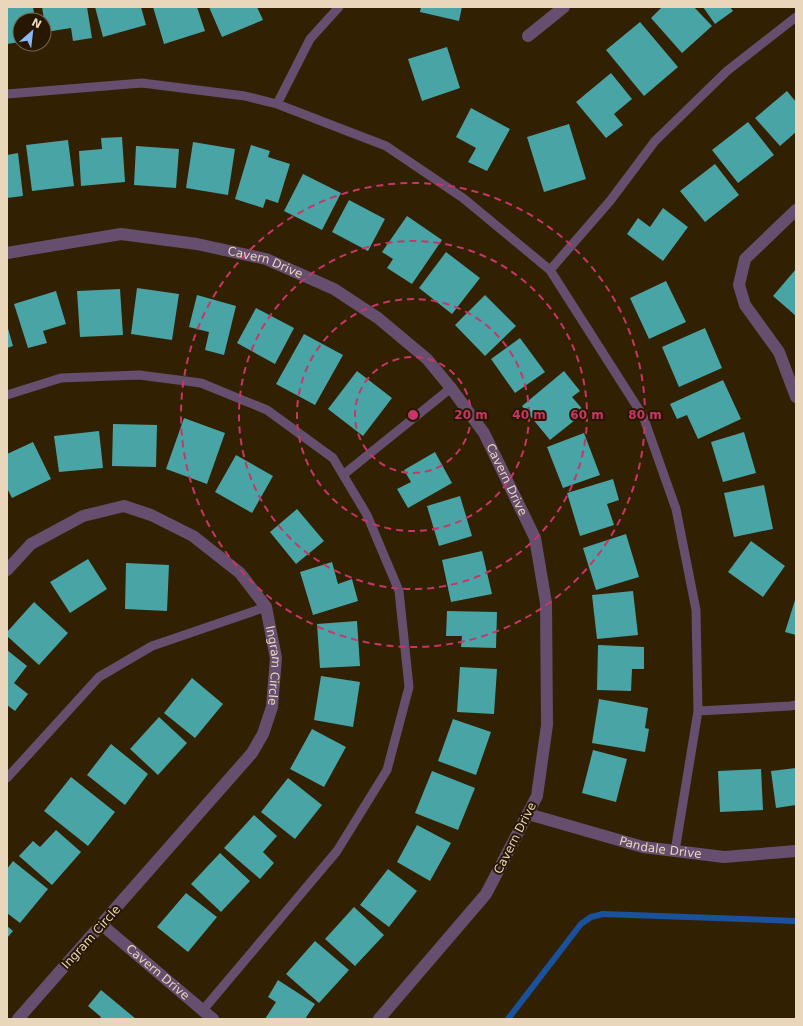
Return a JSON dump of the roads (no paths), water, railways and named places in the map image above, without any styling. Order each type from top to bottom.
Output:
[{"type":"street","points":[[528,36],[564,7]]},
{"type":"street","points":[[795,393],[779,352],[745,305],[739,285],[745,259],[796,210]]},
{"type":"street","name":"Cavern Drive","points":[[7,253],[122,234],[197,244],[266,259],[334,289],[378,318],[426,359],[451,388],[484,433],[535,538],[546,603],[547,725],[537,796],[486,894],[379,1019]]},
{"type":"street","name":"Ingram Circle","points":[[7,570],[31,544],[83,516],[124,506],[151,515],[193,536],[240,574],[266,607],[276,658],[272,707],[263,734],[252,754],[18,1019]]},
{"type":"street","name":"Pandale Drive","points":[[528,814],[643,847],[724,857],[796,850]]},
{"type":"street","name":"Cavern Drive","points":[[102,925],[213,1019]]},
{"type":"lane","points":[[277,104],[310,39],[339,7]]},
{"type":"lane","points":[[550,270],[610,201],[654,141],[726,71],[796,17]]},
{"type":"lane","points":[[7,94],[142,83],[245,96],[277,104],[386,146],[463,198],[550,270],[643,416],[676,509],[696,610],[698,711],[675,851]]},
{"type":"lane","points":[[7,395],[61,378],[139,375],[201,383],[267,410],[333,458],[367,515],[399,591],[409,687],[387,770],[337,851],[203,1010]]},
{"type":"lane","points":[[343,475],[451,388]]},
{"type":"lane","points":[[7,778],[99,678],[152,646],[266,607]]},
{"type":"lane","points":[[698,711],[796,705]]},
{"type":"waterway","points":[[508,1019],[581,924],[591,917],[603,914],[796,921]]}]
